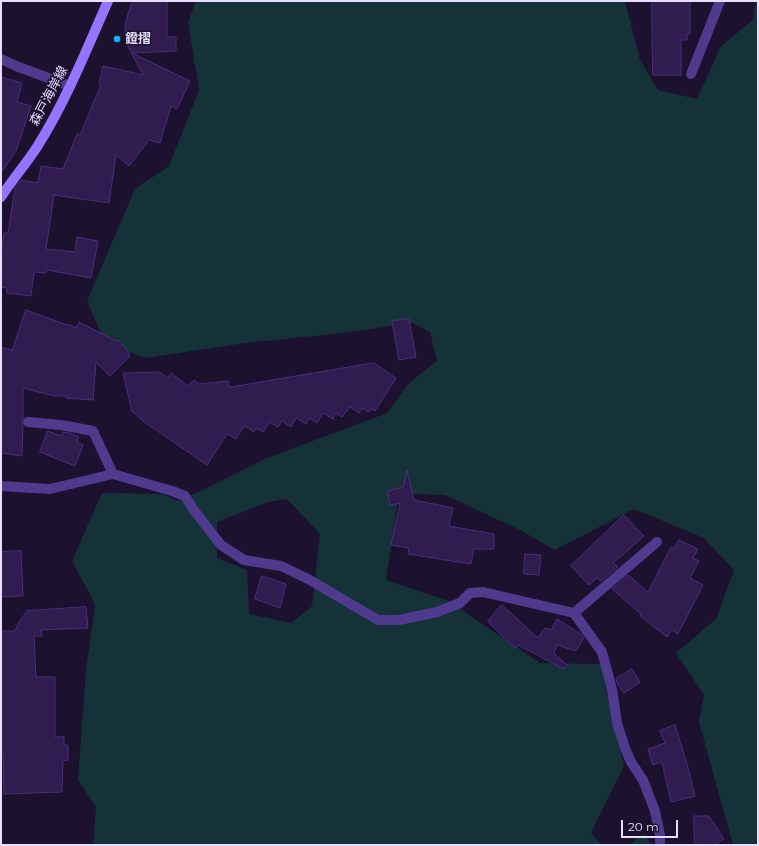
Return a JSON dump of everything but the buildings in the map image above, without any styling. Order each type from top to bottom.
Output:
[{"type":"main road","name":"森戸海岸線","points":[[1,197],[36,148],[70,86],[108,1]]},
{"type":"street","points":[[691,74],[720,1]]},
{"type":"street","points":[[1,58],[16,66],[70,86]]},
{"type":"street","points":[[28,422],[61,425],[94,431],[113,474]]},
{"type":"street","points":[[1,486],[50,489],[113,474],[172,491],[185,496],[193,509],[221,545],[244,560],[281,566],[308,579],[378,620],[399,620],[437,612],[460,603],[470,593],[483,592],[574,613],[602,652],[612,689],[617,723],[631,762],[643,780],[655,811],[660,835],[660,845]]},
{"type":"street","points":[[574,613],[657,542]]},
{"type":"green space","points":[[196,1],[625,1],[640,60],[658,90],[697,99],[721,46],[753,20],[756,1],[758,1],[758,845],[733,845],[699,722],[704,695],[676,653],[716,619],[734,570],[704,538],[634,509],[555,550],[520,530],[445,495],[399,494],[386,580],[452,602],[540,663],[601,664],[624,766],[591,833],[602,845],[93,845],[96,807],[78,780],[86,670],[95,604],[72,561],[102,493],[164,494],[177,501],[201,491],[267,458],[387,413],[409,383],[437,361],[430,332],[413,323],[334,334],[245,343],[146,358],[105,343],[87,301],[135,189],[169,166],[199,90],[188,22]],"holes":[[[287,499],[320,534],[312,606],[291,623],[249,614],[247,570],[217,558],[217,522],[268,502]]]},
{"type":"green space","points":[[644,834],[652,845],[628,845]]},
{"type":"place","name":"鐙摺","points":[[117,39]]}]
